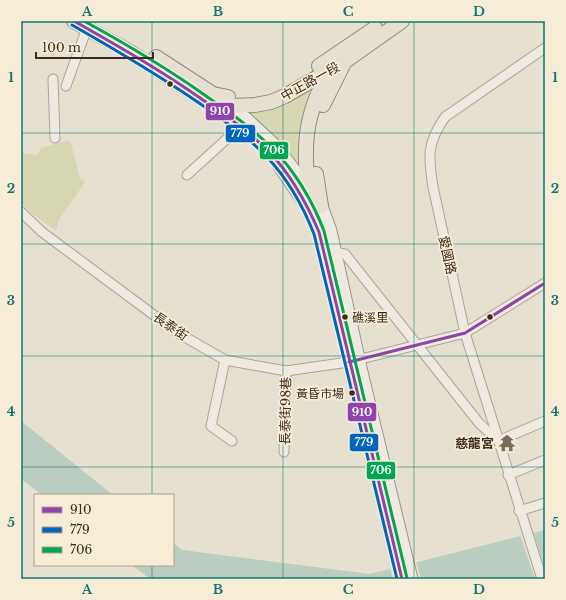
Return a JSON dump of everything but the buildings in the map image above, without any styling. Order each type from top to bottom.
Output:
[{"type":"main road","points":[[74,21],[89,24],[140,48],[210,97],[270,153],[316,208]]},
{"type":"main road","name":"中正路一段","points":[[210,97],[231,106],[255,105],[271,102],[328,72],[340,59],[385,21]]},
{"type":"main road","name":"中正路一段","points":[[210,97],[253,97],[282,88],[340,59],[402,21]]},
{"type":"main road","points":[[340,59],[321,110],[316,133],[316,208],[319,232],[355,367],[392,519],[411,579]]},
{"type":"main road","points":[[308,188],[306,164],[307,135],[310,115],[328,72]]},
{"type":"main road","points":[[231,106],[276,147],[308,188],[316,208],[330,231],[355,367]]},
{"type":"main road","points":[[392,519],[402,579]]},
{"type":"street","points":[[66,86],[89,24]]},
{"type":"street","name":"愛國路","points":[[542,579],[508,475],[465,333],[433,187],[430,167],[430,146],[436,130],[445,117],[545,48]]},
{"type":"street","points":[[53,79],[55,138]]},
{"type":"street","points":[[187,175],[241,126]]},
{"type":"street","name":"長泰街","points":[[21,212],[42,232],[178,333],[225,360],[286,371],[355,367],[417,344],[465,333],[545,283]]},
{"type":"street","points":[[334,252],[345,254],[479,423],[498,441],[545,421]]},
{"type":"street","points":[[225,360],[211,426],[232,441]]},
{"type":"street","name":"長泰街98巷","points":[[284,452],[286,371]]},
{"type":"street","points":[[508,475],[545,460]]},
{"type":"street","points":[[520,511],[545,503]]},
{"type":"green space","points":[[319,82],[301,172],[243,111],[277,106],[297,98]]},
{"type":"green space","points":[[70,140],[80,178],[85,182],[58,221],[56,231],[21,203],[21,153],[38,155],[41,148]]},
{"type":"shaded area","points":[[21,421],[112,494],[41,494],[21,479]]},
{"type":"shaded area","points":[[545,530],[545,579],[150,579],[133,566],[174,566],[174,544],[182,550],[370,574]]},
{"type":"pier","points":[[533,531],[545,570],[545,579],[535,579],[520,535]]},
{"type":"pier","points":[[416,561],[421,579],[393,579],[390,567]]},
{"type":"transit line","name":"910","points":[[74,21],[172,79],[221,112],[254,138],[270,153],[298,190],[319,232],[402,579]]},
{"type":"transit line","name":"706","points":[[84,21],[131,47],[224,108],[265,141],[289,167],[303,187],[324,231],[407,578]]},
{"type":"transit line","name":"779","points":[[72,25],[170,84],[235,129],[266,156],[294,193],[314,234],[397,579]]},
{"type":"transit line","name":"910","points":[[349,362],[465,333],[545,283]]},
{"type":"place","name":"礁溪里","points":[[345,317]]},
{"type":"place","name":"黃昏市場","points":[[352,393]]},
{"type":"place","name":"慈龍宮","points":[[507,443]]}]
